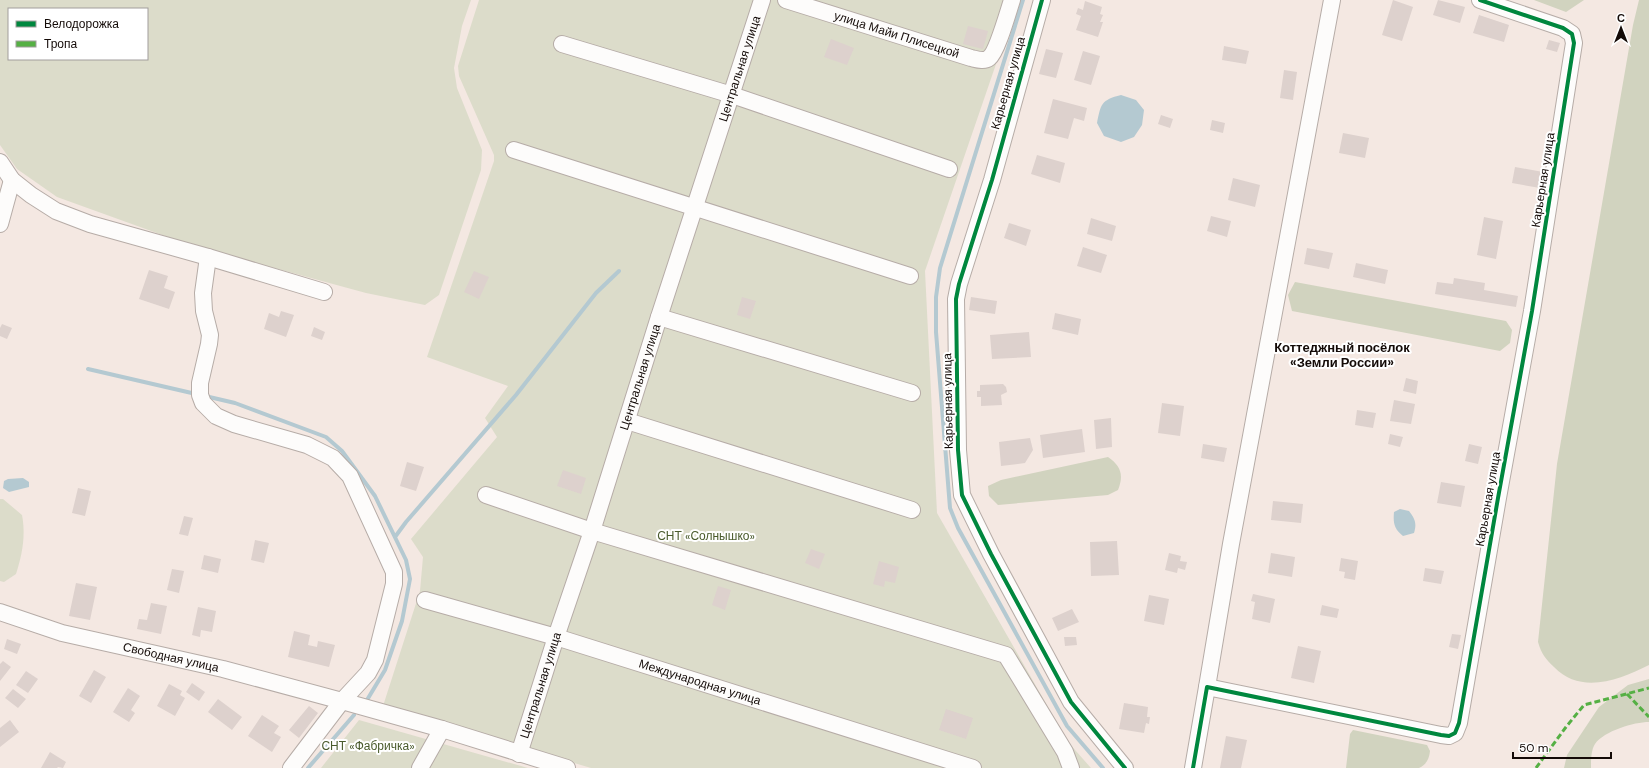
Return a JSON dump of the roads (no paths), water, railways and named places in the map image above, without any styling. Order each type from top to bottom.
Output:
[{"type":"street","name":"Центральная улица","points":[[519,754],[762,0]]},
{"type":"street","name":"улица Майи Плисецкой","points":[[786,0],[971,58],[984,60],[990,58],[996,48],[1012,0]]},
{"type":"street","name":"Карьерная улица","points":[[1042,0],[992,180],[959,284],[956,299],[958,450],[962,495],[995,561],[1071,702],[1125,768]]},
{"type":"street","points":[[1193,768],[1231,544],[1332,0]]},
{"type":"street","name":"Карьерная улица","points":[[1207,687],[1448,736],[1455,733],[1459,723],[1532,311],[1574,43],[1572,34],[1563,28],[1480,0]]},
{"type":"street","points":[[562,44],[732,95],[949,170]]},
{"type":"street","points":[[514,150],[910,276]]},
{"type":"street","points":[[0,162],[12,180],[56,211],[90,224],[208,257],[324,292]]},
{"type":"street","points":[[0,218],[12,180]]},
{"type":"street","points":[[208,257],[203,293],[204,311],[210,335],[200,382],[200,395],[203,403],[216,416],[234,424],[306,445],[333,458],[350,476],[394,572],[394,584],[375,660],[368,673],[342,701],[291,768]]},
{"type":"street","points":[[659,317],[912,393]]},
{"type":"street","points":[[627,421],[912,510]]},
{"type":"street","points":[[486,495],[592,531],[1006,655],[1065,752],[1071,768]]},
{"type":"street","name":"Международная улица","points":[[426,600],[556,637],[973,768]]},
{"type":"street","name":"Свободная улица","points":[[0,612],[62,633],[223,669],[342,701],[442,729],[568,768]]},
{"type":"street","points":[[420,768],[442,729]]},
{"type":"water","points":[[1121,95],[1136,100],[1144,110],[1142,125],[1134,137],[1121,142],[1104,136],[1097,123],[1103,104],[1109,99]]},
{"type":"water","points":[[23,478],[29,482],[29,487],[9,492],[3,488],[4,481],[8,479]]},
{"type":"water","points":[[1400,509],[1409,511],[1413,516],[1415,521],[1414,533],[1403,536],[1396,528],[1394,523],[1394,512]]},
{"type":"waterway","points":[[1023,0],[940,268],[936,297],[936,332],[950,508],[958,528],[1067,726],[1103,768]]},
{"type":"waterway","points":[[395,537],[406,522],[516,395],[596,293],[619,271]]},
{"type":"waterway","points":[[88,369],[196,394]]},
{"type":"waterway","points":[[205,396],[235,403],[326,437],[342,451],[375,496],[406,560],[410,579],[402,621],[385,670],[367,700]]},
{"type":"waterway","points":[[308,768],[354,715]]},
{"type":"district","name":"Коттеджный посёлок «Земли России»","points":[[1342,354]]},
{"type":"park label","name":"СНТ «Солнышко»","points":[[706,536]]},
{"type":"park label","name":"СНТ «Фабричка»","points":[[368,746]]}]
